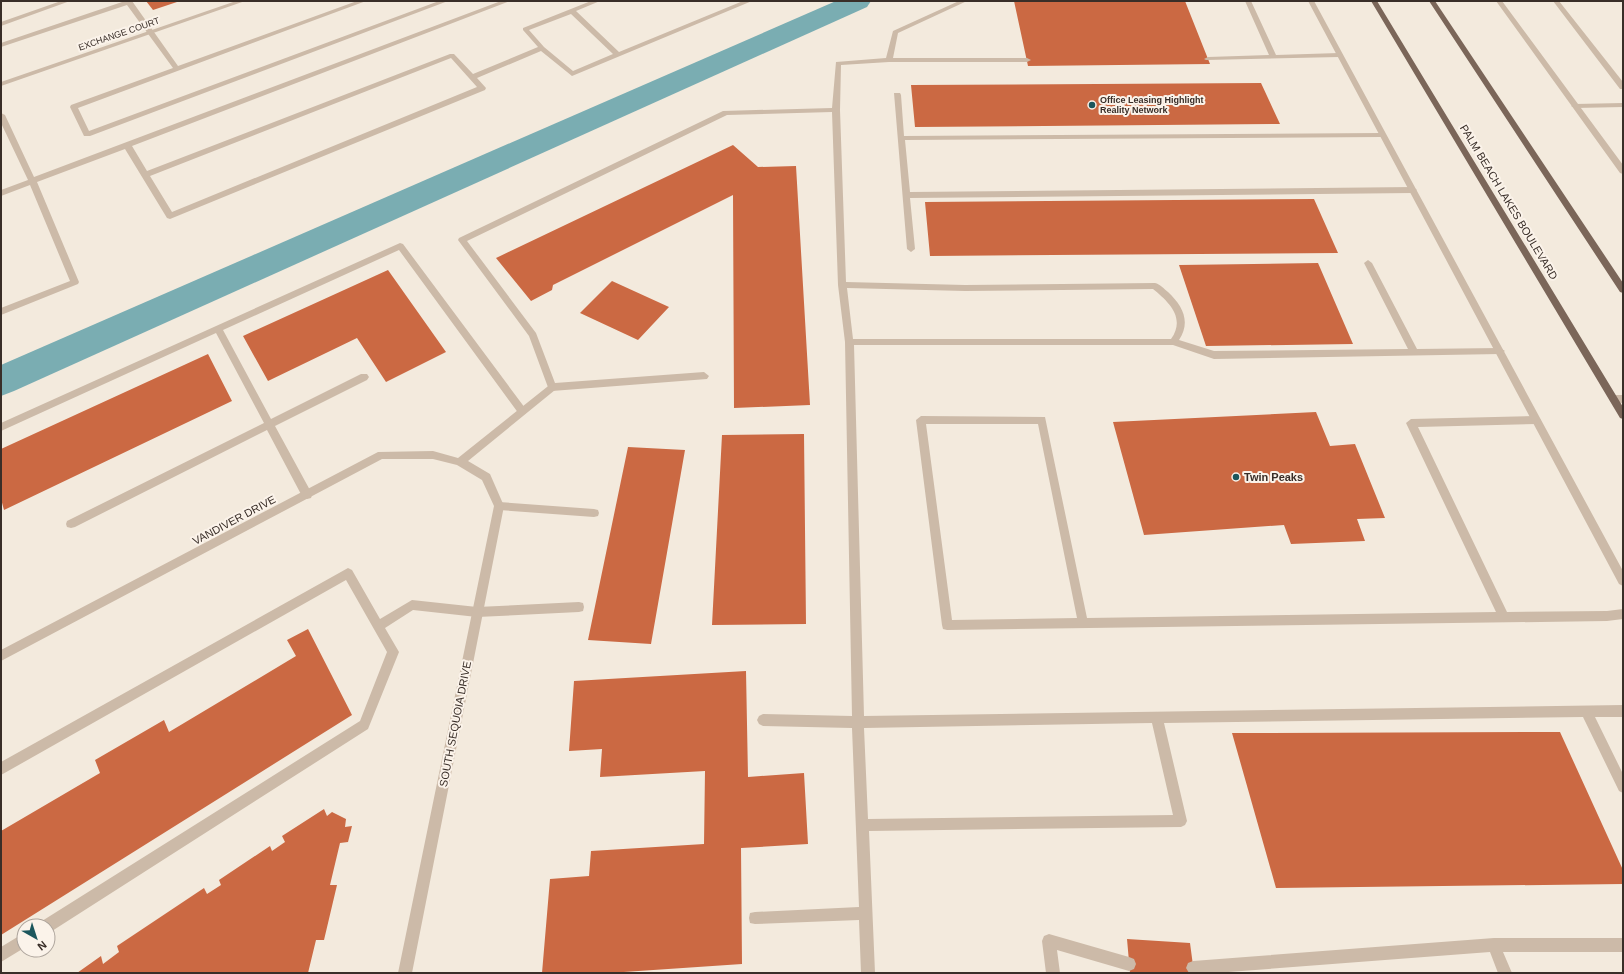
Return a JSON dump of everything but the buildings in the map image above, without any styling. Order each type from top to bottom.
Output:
[{"type":"main road","name":"PALM BEACH LAKES BOULEVARD","points":[[1374,1],[1618,399],[1623,415]]},
{"type":"main road","points":[[1432,1],[1623,290]]},
{"type":"street","points":[[1,24],[67,1]]},
{"type":"street","name":"EXCHANGE COURT","points":[[1,84],[242,1]]},
{"type":"street","points":[[362,1],[176,68],[74,107],[87,134],[445,1]]},
{"type":"street","points":[[1,193],[507,1]]},
{"type":"street","points":[[597,1],[525,29],[542,48],[572,74],[749,1]]},
{"type":"street","points":[[889,60],[896,32],[964,1]]},
{"type":"street","points":[[1248,1],[1273,56]]},
{"type":"street","points":[[1311,1],[1381,135],[1413,190],[1623,581]]},
{"type":"street","points":[[1498,1],[1623,171]]},
{"type":"street","points":[[1556,1],[1623,87]]},
{"type":"street","points":[[1,45],[128,2],[176,68]]},
{"type":"street","points":[[572,11],[618,55]]},
{"type":"street","points":[[472,77],[542,48]]},
{"type":"street","points":[[127,145],[145,175],[170,216],[482,88],[452,55],[145,175]]},
{"type":"street","points":[[1208,59],[1273,56],[1339,56]]},
{"type":"street","points":[[868,973],[858,722],[849,342],[842,285],[836,110],[838,63],[889,60],[1027,60]]},
{"type":"street","points":[[897,96],[911,249]]},
{"type":"street","points":[[1575,106],[1623,105]]},
{"type":"street","points":[[552,387],[533,335],[462,240],[726,113],[836,110]]},
{"type":"street","points":[[1,115],[32,181],[75,282],[1,312]]},
{"type":"street","points":[[901,138],[1381,135]]},
{"type":"street","points":[[906,195],[1413,190]]},
{"type":"street","points":[[1,427],[400,246],[522,411]]},
{"type":"street","points":[[1368,263],[1415,353]]},
{"type":"street","points":[[842,285],[965,288],[1155,286],[1170,298],[1180,313],[1181,329],[1173,342]]},
{"type":"street","points":[[218,329],[307,495]]},
{"type":"street","points":[[849,342],[1173,342],[1214,355],[1500,351]]},
{"type":"street","points":[[460,462],[552,387],[704,376]]},
{"type":"street","points":[[71,524],[364,377]]},
{"type":"street","points":[[1083,623],[1042,420],[921,420],[947,625],[1083,623],[1623,614]]},
{"type":"street","points":[[1503,616],[1411,423],[1536,420]]},
{"type":"street","name":"VANDIVER DRIVE","points":[[1,656],[381,455],[433,455],[460,462],[486,477],[499,506]]},
{"type":"street","points":[[499,506],[594,512]]},
{"type":"street","name":"SOUTH SEQUOIA DRIVE","points":[[405,973],[499,506]]},
{"type":"street","points":[[1,769],[348,573],[393,652],[364,725],[56,920]]},
{"type":"street","points":[[378,626],[412,605],[478,612],[579,607]]},
{"type":"street","points":[[1586,711],[1623,788]]},
{"type":"street","points":[[763,720],[858,722],[1623,711]]},
{"type":"street","points":[[862,825],[1181,821],[1157,718]]},
{"type":"street","points":[[755,918],[865,913]]},
{"type":"street","points":[[1053,973],[1049,941],[1129,964]]},
{"type":"street","points":[[1,955],[16,945]]},
{"type":"street","points":[[1193,968],[1494,945],[1623,945]]},
{"type":"street","points":[[1494,945],[1505,973]]},
{"type":"waterway","points":[[1,381],[858,1]]},
{"type":"place","name":"Office Leasing Highlight Reality Network","points":[[1092,105]]},
{"type":"place","name":"Twin Peaks","points":[[1236,477]]}]
